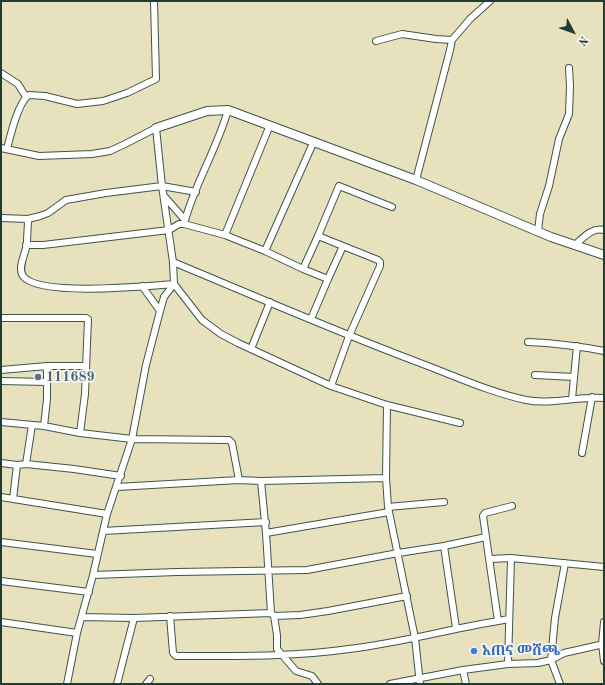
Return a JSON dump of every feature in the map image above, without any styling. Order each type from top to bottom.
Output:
[{"type":"street","points":[[154,1],[156,79],[127,93],[103,101],[77,104],[45,96],[31,95],[26,97],[4,149],[39,156],[92,154],[110,150],[156,128],[207,111],[228,110],[416,180],[538,231],[604,255]]},
{"type":"street","points":[[416,180],[452,40],[470,19],[490,1]]},
{"type":"street","points":[[376,41],[402,34],[452,40]]},
{"type":"street","points":[[538,231],[540,214],[549,186],[559,139],[569,114],[569,68]]},
{"type":"street","points":[[1,73],[18,84],[26,97]]},
{"type":"street","points":[[185,222],[223,127],[228,110]]},
{"type":"street","points":[[225,235],[270,125]]},
{"type":"street","points":[[156,128],[162,186],[173,262],[174,284],[202,320],[221,334],[331,386],[387,405],[460,423]]},
{"type":"street","points":[[265,251],[314,141]]},
{"type":"street","points":[[1,218],[28,219],[40,216],[66,200],[73,198],[162,186],[196,192]]},
{"type":"street","points":[[303,269],[339,186],[392,207]]},
{"type":"street","points":[[164,196],[185,222],[225,235],[328,279]]},
{"type":"street","points":[[28,219],[26,245],[21,271],[26,279],[34,283],[84,290],[174,284]]},
{"type":"street","points":[[26,245],[43,245],[169,230],[185,222]]},
{"type":"street","points":[[575,245],[591,232],[596,230],[604,230]]},
{"type":"street","points":[[318,236],[380,262],[380,266],[349,336],[331,386]]},
{"type":"street","points":[[310,319],[342,246]]},
{"type":"street","points":[[173,262],[349,336],[497,392],[527,400],[554,401],[592,397],[604,398]]},
{"type":"street","points":[[67,684],[77,633],[89,592],[107,514],[132,439],[146,365],[160,311],[164,297],[174,284]]},
{"type":"street","points":[[142,286],[160,311]]},
{"type":"street","points":[[251,349],[270,302]]},
{"type":"street","points":[[1,318],[87,318],[89,321],[85,366],[85,394],[80,433]]},
{"type":"street","points":[[528,342],[555,343],[604,351]]},
{"type":"street","points":[[572,399],[577,346]]},
{"type":"street","points":[[1,370],[47,366],[85,366]]},
{"type":"street","points":[[44,426],[47,399],[47,366]]},
{"type":"street","points":[[535,375],[574,377]]},
{"type":"street","points":[[1,381],[47,382]]},
{"type":"street","points":[[582,453],[592,397]]},
{"type":"street","points":[[387,405],[386,478],[389,509],[415,638],[419,681]]},
{"type":"street","points":[[1,422],[44,426],[80,433],[132,439],[229,440],[232,443],[239,480]]},
{"type":"street","points":[[26,464],[32,425]]},
{"type":"street","points":[[1,463],[74,469],[120,476]]},
{"type":"street","points":[[13,499],[17,465]]},
{"type":"street","points":[[117,487],[239,480],[261,481],[386,478]]},
{"type":"street","points":[[261,481],[266,522],[272,614],[277,635],[277,649],[296,671],[312,676],[318,684]]},
{"type":"street","points":[[1,497],[107,514]]},
{"type":"street","points":[[266,533],[389,509],[444,502]]},
{"type":"street","points":[[498,621],[483,517],[484,514],[512,506]]},
{"type":"street","points":[[103,531],[266,522]]},
{"type":"street","points":[[93,575],[307,570],[444,546],[486,537]]},
{"type":"street","points":[[1,542],[97,554]]},
{"type":"street","points":[[444,546],[456,628]]},
{"type":"street","points":[[490,559],[511,558],[604,567]]},
{"type":"street","points":[[508,664],[511,558]]},
{"type":"street","points":[[560,684],[551,660],[555,618],[565,563]]},
{"type":"street","points":[[1,581],[89,592]]},
{"type":"street","points":[[82,617],[134,618],[272,614],[300,615],[407,596]]},
{"type":"street","points":[[170,616],[172,650],[176,656],[282,656],[350,649],[415,638],[456,628],[509,619]]},
{"type":"street","points":[[117,684],[134,618]]},
{"type":"street","points":[[1,622],[77,633]]},
{"type":"street","points":[[604,622],[604,661]]},
{"type":"street","points":[[390,684],[419,681],[463,670],[508,664],[538,663],[551,660],[564,653],[603,644]]},
{"type":"street","points":[[463,670],[466,684]]},
{"type":"place","name":"111689","points":[[38,377]]},
{"type":"place","name":"አጠና መሸጫ","points":[[474,651]]}]
